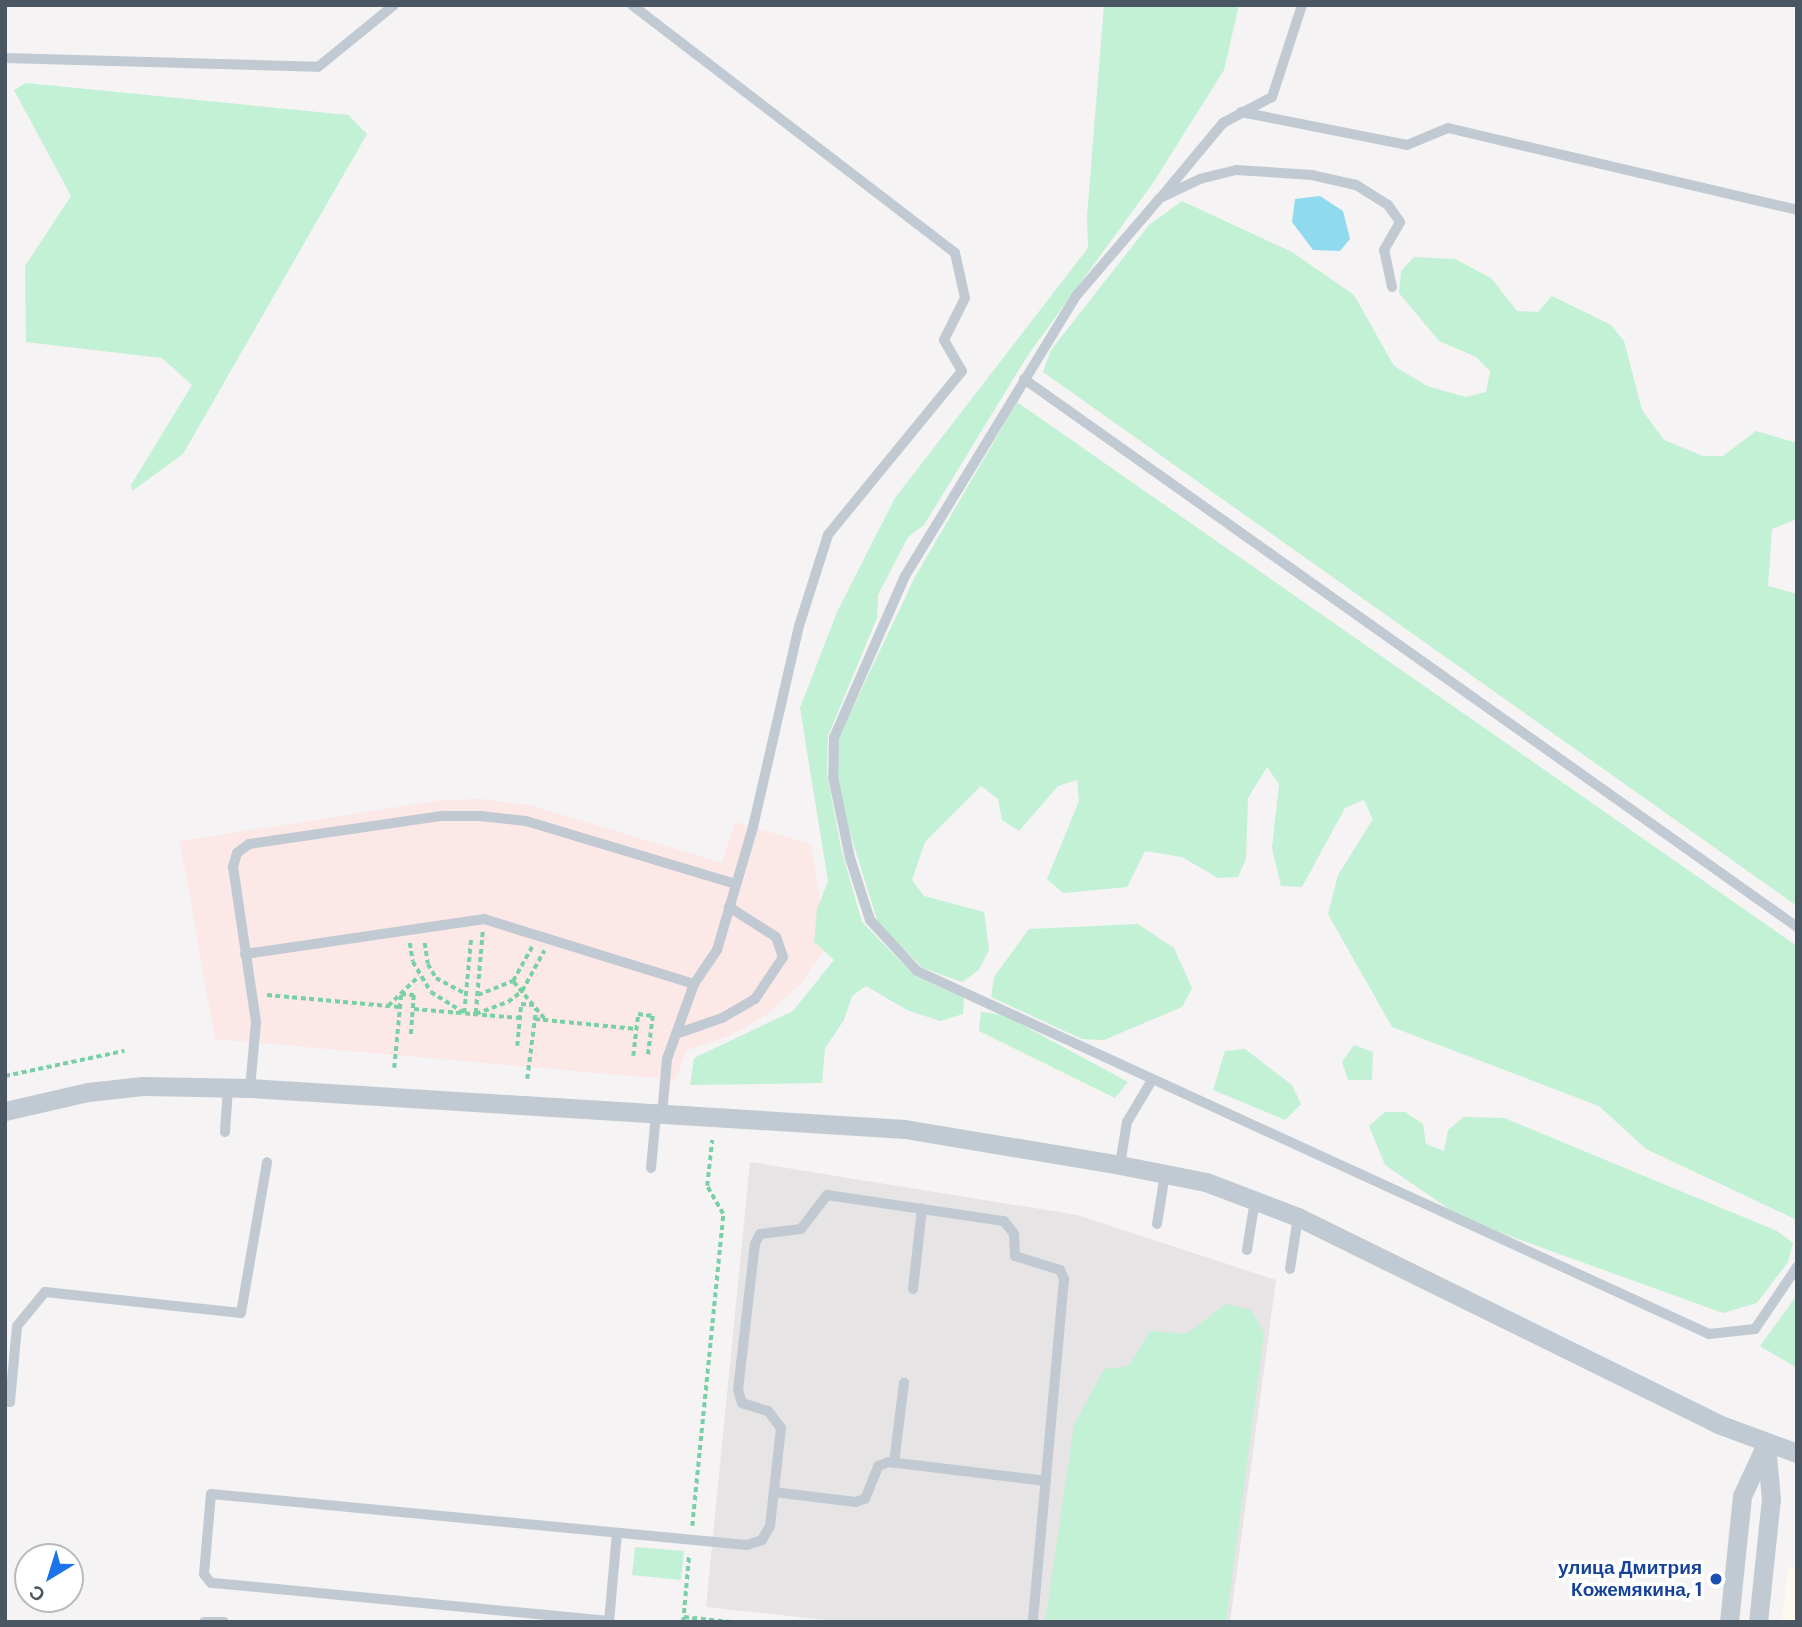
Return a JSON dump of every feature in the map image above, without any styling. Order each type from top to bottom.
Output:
[{"type":"street","points":[[5,1111],[116,1089],[250,1088],[905,1129],[1206,1181],[1298,1217],[1766,1444],[1797,1453]]},
{"type":"street","points":[[1729,1622],[1742,1496],[1766,1444]]},
{"type":"street","points":[[1758,1622],[1771,1499],[1766,1444]]},
{"type":"lane","points":[[5,58],[318,67],[394,5]]},
{"type":"lane","points":[[632,5],[955,253],[965,298],[944,340],[962,371],[828,535],[799,626],[736,884],[717,950],[694,984],[667,1059],[651,1168]]},
{"type":"lane","points":[[1302,5],[1272,97],[1223,123],[1076,296],[905,576],[850,694],[834,738],[832,778],[850,858],[870,920],[917,971],[1709,1334],[1755,1329],[1797,1267]]},
{"type":"lane","points":[[1241,112],[1407,145],[1448,128],[1797,211]]},
{"type":"lane","points":[[1160,198],[1200,179],[1236,170],[1284,170],[1356,186],[1388,205],[1400,222],[1384,250],[1392,287]]},
{"type":"lane","points":[[1024,379],[1797,927]]},
{"type":"lane","points":[[250,1088],[256,1022],[233,867],[237,853],[249,844],[442,816],[526,821],[736,884]]},
{"type":"lane","points":[[676,1034],[722,1018],[755,999],[783,957],[776,937],[730,907]]},
{"type":"lane","points":[[245,954],[484,919],[694,984]]},
{"type":"lane","points":[[1120,1165],[1128,1122],[1152,1080]]},
{"type":"lane","points":[[225,1132],[228,1088]]},
{"type":"lane","points":[[5,1402],[10,1402],[17,1326],[45,1292],[241,1314],[267,1163]]},
{"type":"lane","points":[[1157,1224],[1165,1174]]},
{"type":"lane","points":[[617,1533],[609,1621],[212,1583],[204,1574],[211,1494],[747,1545],[762,1539],[770,1526],[782,1428],[768,1411],[742,1403],[738,1390],[755,1244],[760,1234],[800,1229],[828,1195],[1004,1221],[1014,1234],[1015,1256],[1060,1270],[1064,1279],[1033,1622]]},
{"type":"lane","points":[[1247,1250],[1255,1200]]},
{"type":"lane","points":[[913,1289],[922,1209]]},
{"type":"lane","points":[[1290,1269],[1298,1217]]},
{"type":"lane","points":[[894,1463],[904,1383]]},
{"type":"lane","points":[[774,1492],[855,1502],[865,1499],[878,1466],[894,1463],[1046,1481]]},
{"type":"lane","points":[[204,1622],[224,1622]]},
{"type":"path","points":[[476,1014],[484,919]]},
{"type":"path","points":[[464,1013],[473,920]]},
{"type":"path","points":[[423,928],[428,964],[436,978],[466,994]]},
{"type":"path","points":[[408,930],[419,976],[431,992],[464,1013]]},
{"type":"path","points":[[478,995],[513,981],[531,954],[535,935]]},
{"type":"path","points":[[476,1014],[508,1002],[522,991],[543,958],[547,939]]},
{"type":"path","points":[[388,1006],[419,976]]},
{"type":"path","points":[[467,981],[479,982]]},
{"type":"path","points":[[513,981],[546,1020]]},
{"type":"path","points":[[251,994],[400,1007]]},
{"type":"path","points":[[394,1068],[401,994]]},
{"type":"path","points":[[401,994],[414,995],[411,1036]]},
{"type":"path","points":[[517,1046],[521,1004],[535,1007]]},
{"type":"path","points":[[527,1079],[535,1007]]},
{"type":"path","points":[[413,1009],[520,1018]]},
{"type":"path","points":[[633,1056],[638,1014],[653,1016],[648,1057]]},
{"type":"path","points":[[535,1019],[636,1029]]},
{"type":"path","points":[[5,1076],[124,1051]]},
{"type":"path","points":[[712,1140],[708,1186],[723,1214],[683,1619],[731,1622]]},
{"type":"shaded area","points":[[481,799],[529,805],[722,863],[735,822],[811,844],[827,947],[801,983],[768,1014],[729,1036],[687,1050],[675,1080],[215,1039],[180,841],[443,800]]},
{"type":"shaded area","points":[[750,1162],[1077,1215],[1276,1280],[1230,1622],[845,1622],[706,1607]]},
{"type":"shaded area","points":[[1788,1567],[1797,1568],[1797,1622],[1782,1622]]},
{"type":"green space","points":[[1104,5],[1239,5],[1224,70],[1153,183],[1028,355],[924,525],[908,537],[878,595],[877,618],[828,736],[827,774],[841,848],[862,922],[915,976],[964,998],[963,1014],[940,1021],[907,1010],[866,986],[852,996],[844,1020],[825,1048],[822,1083],[690,1085],[694,1058],[793,1011],[834,960],[814,942],[817,909],[828,881],[800,708],[837,612],[895,498],[1088,248],[1087,216]]},
{"type":"green space","points":[[26,83],[348,115],[367,134],[183,454],[132,491],[131,485],[192,385],[162,358],[26,342],[25,266],[71,196],[14,90]]},
{"type":"green space","points":[[1182,201],[1292,252],[1354,295],[1394,366],[1427,386],[1466,397],[1486,392],[1490,371],[1476,357],[1439,341],[1399,293],[1401,271],[1414,257],[1455,259],[1491,278],[1517,311],[1538,312],[1552,296],[1611,325],[1624,341],[1642,410],[1664,440],[1703,456],[1723,456],[1756,431],[1797,443],[1797,519],[1772,529],[1768,586],[1797,594],[1797,906],[1043,372],[1051,350],[1149,225]]},
{"type":"green space","points":[[1017,402],[1797,946],[1797,1220],[1646,1149],[1599,1106],[1392,1027],[1328,914],[1338,875],[1373,819],[1364,800],[1345,808],[1302,887],[1281,886],[1272,848],[1279,784],[1267,767],[1248,798],[1246,859],[1238,877],[1218,878],[1182,857],[1145,851],[1127,887],[1063,893],[1047,879],[1079,801],[1077,780],[1058,786],[1019,831],[1002,820],[998,799],[981,786],[925,842],[912,880],[924,896],[984,912],[989,950],[979,970],[962,982],[923,968],[878,923],[838,794],[834,747],[915,577]]},
{"type":"green space","points":[[1138,924],[1174,948],[1192,988],[1182,1007],[1104,1040],[1082,1039],[991,997],[994,977],[1029,929]]},
{"type":"green space","points":[[981,1012],[1004,1015],[1128,1082],[1115,1098],[979,1031]]},
{"type":"green space","points":[[1354,1045],[1373,1052],[1372,1080],[1348,1080],[1342,1062]]},
{"type":"green space","points":[[1245,1049],[1292,1085],[1301,1104],[1285,1120],[1213,1090],[1225,1051]]},
{"type":"green space","points":[[1385,1112],[1405,1112],[1423,1124],[1426,1144],[1444,1151],[1448,1130],[1464,1117],[1504,1118],[1777,1231],[1793,1243],[1788,1262],[1757,1303],[1723,1313],[1465,1220],[1385,1165],[1369,1126]]},
{"type":"green space","points":[[1797,1295],[1797,1368],[1760,1346]]},
{"type":"green space","points":[[1226,1304],[1251,1310],[1264,1333],[1226,1622],[1045,1622],[1074,1425],[1104,1369],[1129,1366],[1150,1331],[1186,1334]]},
{"type":"green space","points":[[635,1547],[684,1551],[681,1580],[632,1575]]},
{"type":"water","points":[[1320,196],[1343,211],[1350,239],[1340,251],[1313,250],[1292,222],[1295,199]]},
{"type":"place","name":"улица Дмитрия Кожемякина, 1","points":[[1716,1579]]}]
